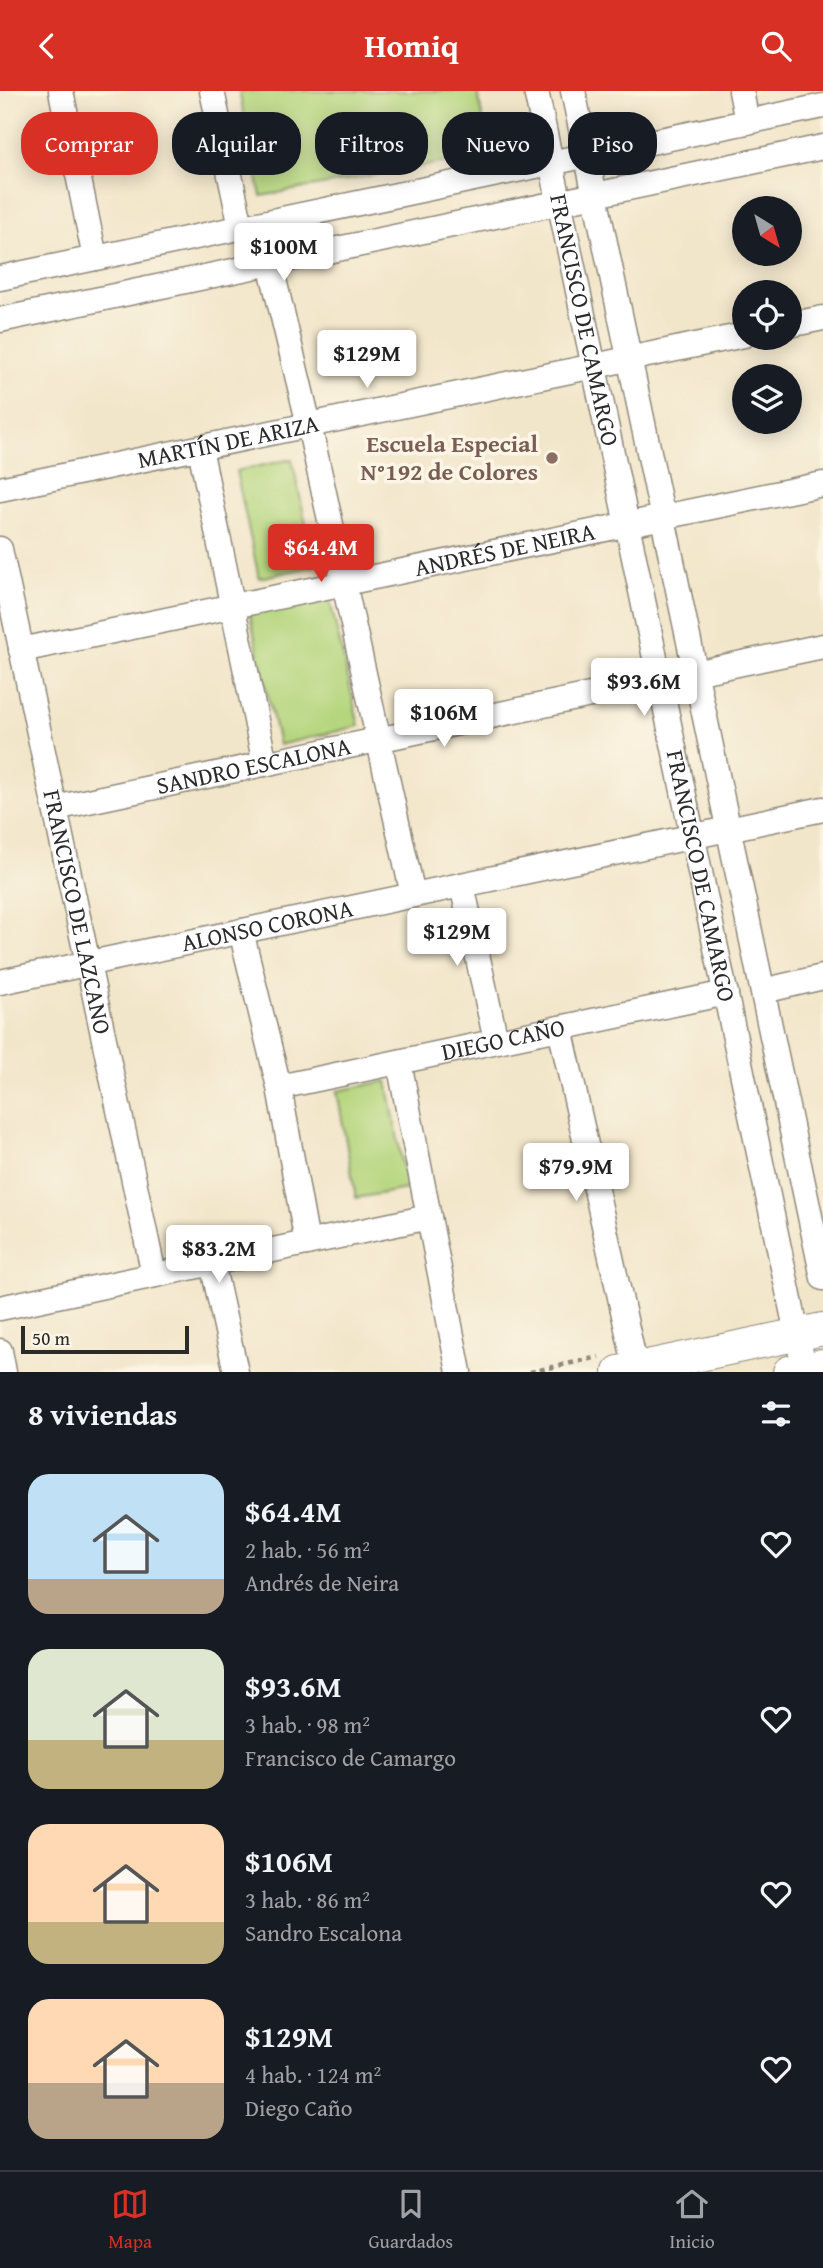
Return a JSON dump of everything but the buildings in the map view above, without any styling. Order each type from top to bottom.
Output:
[{"type":"main road","points":[[628,1370],[810,1332]]},
{"type":"street","points":[[61,91],[95,258]]},
{"type":"street","points":[[212,91],[241,227]]},
{"type":"street","name":"FRANCISCO DE CAMARGO","points":[[536,91],[540,112]]},
{"type":"street","name":"FRANCISCO DE CAMARGO","points":[[573,91],[578,112]]},
{"type":"street","points":[[741,91],[747,122]]},
{"type":"street","points":[[657,141],[823,106]]},
{"type":"street","points":[[0,320],[823,148]]},
{"type":"street","points":[[0,278],[493,175]]},
{"type":"street","name":"FRANCISCO DE CAMARGO","points":[[553,175],[726,993],[810,1332],[805,1369]]},
{"type":"street","name":"FRANCISCO DE CAMARGO","points":[[591,175],[823,1278]]},
{"type":"street","points":[[270,263],[309,425],[413,895]]},
{"type":"street","points":[[802,322],[823,318]]},
{"type":"street","name":"MARTÍN DE ARIZA","points":[[0,489],[732,337]]},
{"type":"street","points":[[200,448],[265,764]]},
{"type":"street","name":"ANDRÉS DE NEIRA","points":[[21,650],[823,484]]},
{"type":"street","name":"FRANCISCO DE LAZCANO","points":[[0,550],[154,1275]]},
{"type":"street","name":"SANDRO ESCALONA","points":[[55,808],[823,646]]},
{"type":"street","name":"ALONSO CORONA","points":[[0,982],[823,809]]},
{"type":"street","points":[[462,885],[496,1041]]},
{"type":"street","points":[[242,931],[279,1087],[307,1243]]},
{"type":"street","points":[[763,991],[823,978]]},
{"type":"street","name":"DIEGO CAÑO","points":[[279,1087],[726,993]]},
{"type":"street","points":[[560,1028],[628,1370]]},
{"type":"street","points":[[399,1062],[459,1372]]},
{"type":"street","points":[[0,1308],[429,1217]]},
{"type":"street","points":[[212,1263],[236,1372]]},
{"type":"street","points":[[0,1351],[4,1372]]},
{"type":"green space","points":[[239,91],[477,91],[481,112],[442,112],[442,163],[428,165],[428,112],[315,112],[315,175],[376,175],[261,196],[257,175],[301,175],[301,112],[243,112]]},
{"type":"green space","points":[[292,459],[315,566],[259,578],[236,471]]},
{"type":"green space","points":[[328,592],[359,726],[279,745],[249,611]]},
{"type":"green space","points":[[387,1081],[407,1189],[356,1198],[337,1091]]},
{"type":"place","name":"Escuela Especial N°192 de Colores","points":[[552,458]]}]
